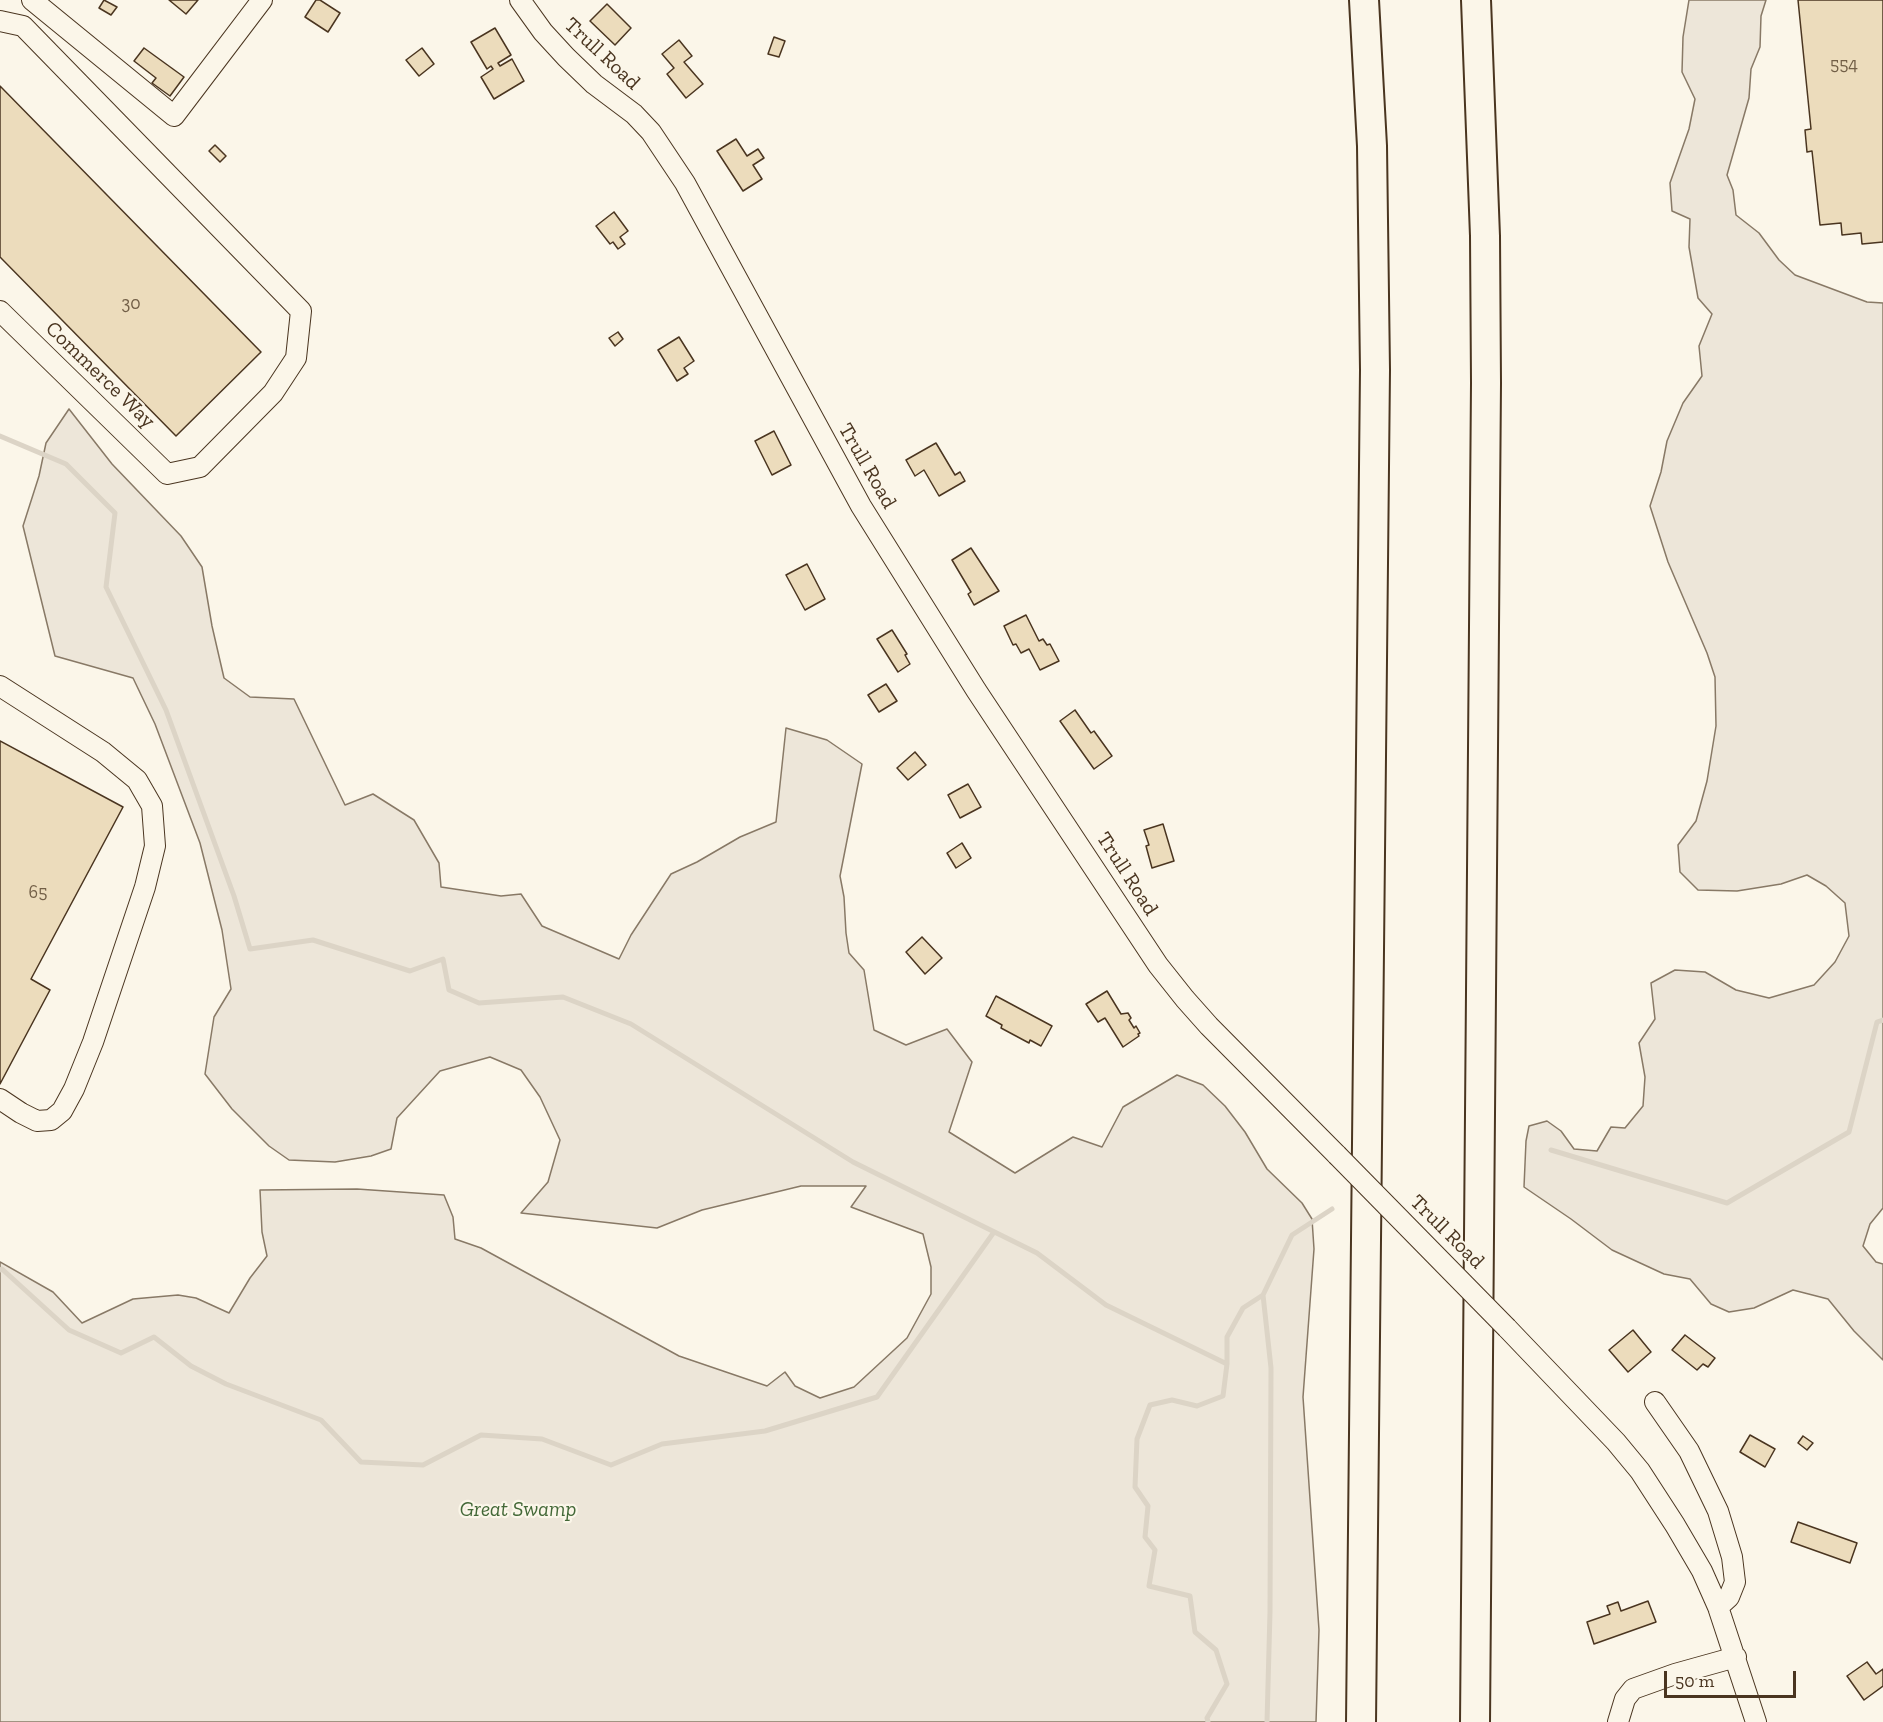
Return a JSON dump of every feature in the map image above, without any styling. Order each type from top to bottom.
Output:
[{"type":"highway","points":[[1354,0],[1372,146]]},
{"type":"highway","points":[[1361,1722],[1375,256],[1364,0]]},
{"type":"highway","points":[[1475,1722],[1486,383],[1485,236],[1476,0]]},
{"type":"street","points":[[33,0],[174,116],[262,0]]},
{"type":"street","name":"Trull Road","points":[[520,0],[543,32],[566,57],[594,84],[634,114],[651,132],[685,183],[861,506],[976,690],[1158,964],[1209,1026],[1507,1328],[1599,1423],[1640,1471],[1702,1571],[1736,1657],[1756,1722]]},
{"type":"street","name":"Commerce Way","points":[[0,21],[23,26],[301,311],[296,358],[273,393],[200,467],[167,474],[0,311]]},
{"type":"street","points":[[0,686],[103,752],[137,780],[152,806],[155,846],[145,887],[93,1042],[74,1089],[62,1111],[51,1120],[37,1121],[0,1099]]},
{"type":"street","points":[[1655,1402],[1689,1451],[1718,1511],[1732,1557],[1735,1582],[1729,1597],[1718,1607]]},
{"type":"street","points":[[1618,1722],[1625,1699],[1633,1689],[1675,1674],[1736,1657]]},
{"type":"green space","points":[[1689,0],[1766,0],[1761,16],[1760,47],[1751,69],[1749,98],[1727,175],[1733,190],[1736,215],[1759,233],[1779,260],[1795,275],[1867,302],[1883,303],[1883,1208],[1870,1224],[1863,1246],[1876,1262],[1883,1264],[1883,1360],[1854,1331],[1828,1299],[1793,1290],[1754,1308],[1729,1312],[1711,1304],[1690,1279],[1664,1274],[1612,1250],[1524,1187],[1529,1126],[1547,1121],[1561,1131],[1574,1149],[1597,1151],[1611,1127],[1625,1128],[1643,1106],[1645,1077],[1639,1043],[1655,1019],[1651,983],[1675,970],[1705,972],[1736,990],[1769,998],[1814,985],[1835,962],[1849,936],[1845,903],[1826,886],[1807,875],[1781,884],[1737,891],[1698,890],[1680,872],[1678,845],[1696,821],[1707,781],[1716,726],[1715,677],[1668,562],[1650,506],[1661,472],[1667,441],[1683,403],[1702,376],[1699,346],[1712,314],[1698,298],[1689,247],[1690,219],[1672,211],[1670,183],[1689,129],[1695,99],[1682,72],[1683,37]]},
{"type":"green space","name":"Great Swamp","points":[[69,409],[112,464],[181,536],[202,567],[224,678],[250,697],[294,699],[345,805],[373,794],[414,820],[439,863],[441,887],[501,896],[521,894],[542,926],[619,959],[631,935],[671,874],[740,837],[776,822],[786,728],[827,740],[862,764],[840,876],[849,953],[864,970],[874,1030],[906,1045],[947,1029],[972,1062],[949,1132],[1015,1173],[1073,1137],[1102,1147],[1123,1107],[1177,1075],[1203,1085],[1225,1106],[1245,1132],[1267,1169],[1302,1203],[1312,1219],[1314,1249],[1303,1397],[1319,1630],[1316,1722],[0,1722],[0,1262],[53,1292],[82,1323],[133,1299],[178,1295],[196,1298],[229,1313],[250,1278],[267,1256],[262,1232],[260,1190],[357,1189],[444,1195],[453,1217],[455,1239],[481,1248],[679,1356],[767,1386],[785,1372],[795,1386],[820,1398],[854,1387],[907,1338],[931,1294],[931,1267],[923,1234],[851,1207],[866,1186],[801,1186],[702,1210],[657,1228],[521,1213],[548,1182],[560,1140],[540,1097],[521,1070],[490,1057],[440,1071],[397,1118],[391,1149],[371,1156],[335,1162],[289,1160],[269,1146],[232,1109],[205,1074],[214,1017],[231,989],[222,930],[200,843],[155,724],[133,678],[55,656],[23,526],[39,476],[46,443]]},
{"type":"building","points":[[104,0],[117,7],[111,15],[99,8]]},
{"type":"building","points":[[169,0],[198,0],[186,14]]},
{"type":"building","points":[[316,0],[320,0],[340,13],[328,32],[305,17]]},
{"type":"building","points":[[1798,0],[1883,0],[1883,242],[1862,244],[1861,233],[1842,235],[1841,223],[1820,225],[1812,151],[1807,152],[1805,130],[1811,129]]},
{"type":"building","points":[[607,4],[631,28],[615,45],[590,21]]},
{"type":"building","points":[[495,28],[511,55],[498,63],[500,66],[512,59],[524,81],[494,99],[481,77],[493,69],[491,66],[487,69],[471,42]]},
{"type":"building","points":[[774,37],[785,41],[779,57],[768,54]]},
{"type":"building","points":[[679,40],[692,56],[684,62],[703,84],[686,98],[667,74],[674,68],[662,54]]},
{"type":"building","points":[[144,48],[184,77],[170,96],[152,83],[156,78],[134,61]]},
{"type":"building","points":[[422,48],[434,64],[419,76],[406,60]]},
{"type":"building","points":[[0,86],[261,352],[176,436],[0,257]]},
{"type":"building","points":[[736,139],[747,156],[758,149],[764,158],[753,165],[762,179],[743,191],[717,151]]},
{"type":"building","points":[[215,145],[226,156],[220,162],[209,151]]},
{"type":"building","points":[[614,212],[628,231],[620,237],[625,244],[618,249],[613,242],[610,244],[596,226]]},
{"type":"building","points":[[618,332],[623,339],[615,346],[609,338]]},
{"type":"building","points":[[679,337],[694,361],[684,368],[688,374],[677,381],[658,350]]},
{"type":"building","points":[[774,431],[791,465],[772,475],[755,441]]},
{"type":"building","points":[[936,443],[955,475],[960,472],[965,481],[939,496],[924,470],[915,476],[906,460]]},
{"type":"building","points":[[971,548],[999,591],[974,605],[968,594],[971,592],[952,560]]},
{"type":"building","points":[[807,564],[825,599],[805,610],[786,575]]},
{"type":"building","points":[[1026,615],[1039,641],[1043,639],[1047,645],[1050,644],[1059,661],[1040,670],[1029,649],[1021,653],[1016,644],[1013,645],[1004,626]]},
{"type":"building","points":[[892,630],[907,654],[905,655],[910,664],[898,672],[877,639]]},
{"type":"building","points":[[886,684],[897,701],[879,712],[868,695]]},
{"type":"building","points":[[1075,710],[1091,733],[1094,731],[1112,756],[1094,769],[1060,721]]},
{"type":"building","points":[[0,741],[123,807],[31,979],[50,990],[0,1084]]},
{"type":"building","points":[[915,752],[926,765],[908,780],[897,768]]},
{"type":"building","points":[[968,784],[981,807],[960,818],[948,795]]},
{"type":"building","points":[[1163,824],[1174,861],[1152,868],[1146,846],[1149,845],[1144,830]]},
{"type":"building","points":[[962,843],[971,858],[956,868],[947,853]]},
{"type":"building","points":[[922,937],[942,958],[925,974],[906,952]]},
{"type":"building","points":[[1107,991],[1121,1014],[1128,1013],[1131,1018],[1129,1020],[1140,1033],[1123,1047],[1105,1018],[1098,1022],[1086,1004]]},
{"type":"building","points":[[996,996],[1052,1026],[1041,1046],[1030,1040],[1029,1043],[1001,1028],[1002,1025],[986,1016]]},
{"type":"building","points":[[1633,1330],[1651,1352],[1628,1372],[1609,1350]]},
{"type":"building","points":[[1685,1335],[1715,1358],[1708,1367],[1703,1364],[1697,1370],[1672,1350]]},
{"type":"building","points":[[1750,1435],[1775,1449],[1765,1467],[1740,1452]]},
{"type":"building","points":[[1803,1436],[1813,1443],[1807,1450],[1798,1443]]},
{"type":"building","points":[[1798,1522],[1857,1543],[1850,1563],[1791,1542]]},
{"type":"building","points":[[1648,1601],[1656,1622],[1594,1644],[1587,1622],[1610,1614],[1607,1606],[1618,1602],[1621,1611]]},
{"type":"building","points":[[1867,1662],[1876,1674],[1883,1669],[1883,1686],[1864,1700],[1847,1676]]},
{"type":"waterway","points":[[0,436],[66,464],[115,513],[106,587],[166,710],[234,896],[250,949],[313,940],[410,971],[443,959],[449,990],[479,1003],[563,997],[631,1024],[853,1162],[1037,1253],[1106,1305],[1227,1364]]},
{"type":"waterway","points":[[1551,1150],[1727,1203],[1849,1132],[1877,1022],[1883,1020]]},
{"type":"waterway","points":[[1208,1722],[1207,1718],[1227,1684],[1216,1650],[1195,1632],[1190,1596],[1149,1586],[1155,1550],[1145,1537],[1148,1506],[1135,1487],[1137,1439],[1150,1405],[1172,1400],[1197,1406],[1223,1396],[1227,1364],[1227,1337],[1243,1308],[1263,1295],[1292,1235],[1332,1209]]},
{"type":"waterway","points":[[0,1270],[2,1269],[69,1330],[121,1353],[154,1337],[191,1366],[226,1384],[321,1420],[361,1462],[423,1465],[481,1435],[542,1439],[611,1465],[662,1444],[765,1431],[877,1397],[994,1232]]},
{"type":"waterway","points":[[1263,1295],[1271,1368],[1267,1722]]}]
